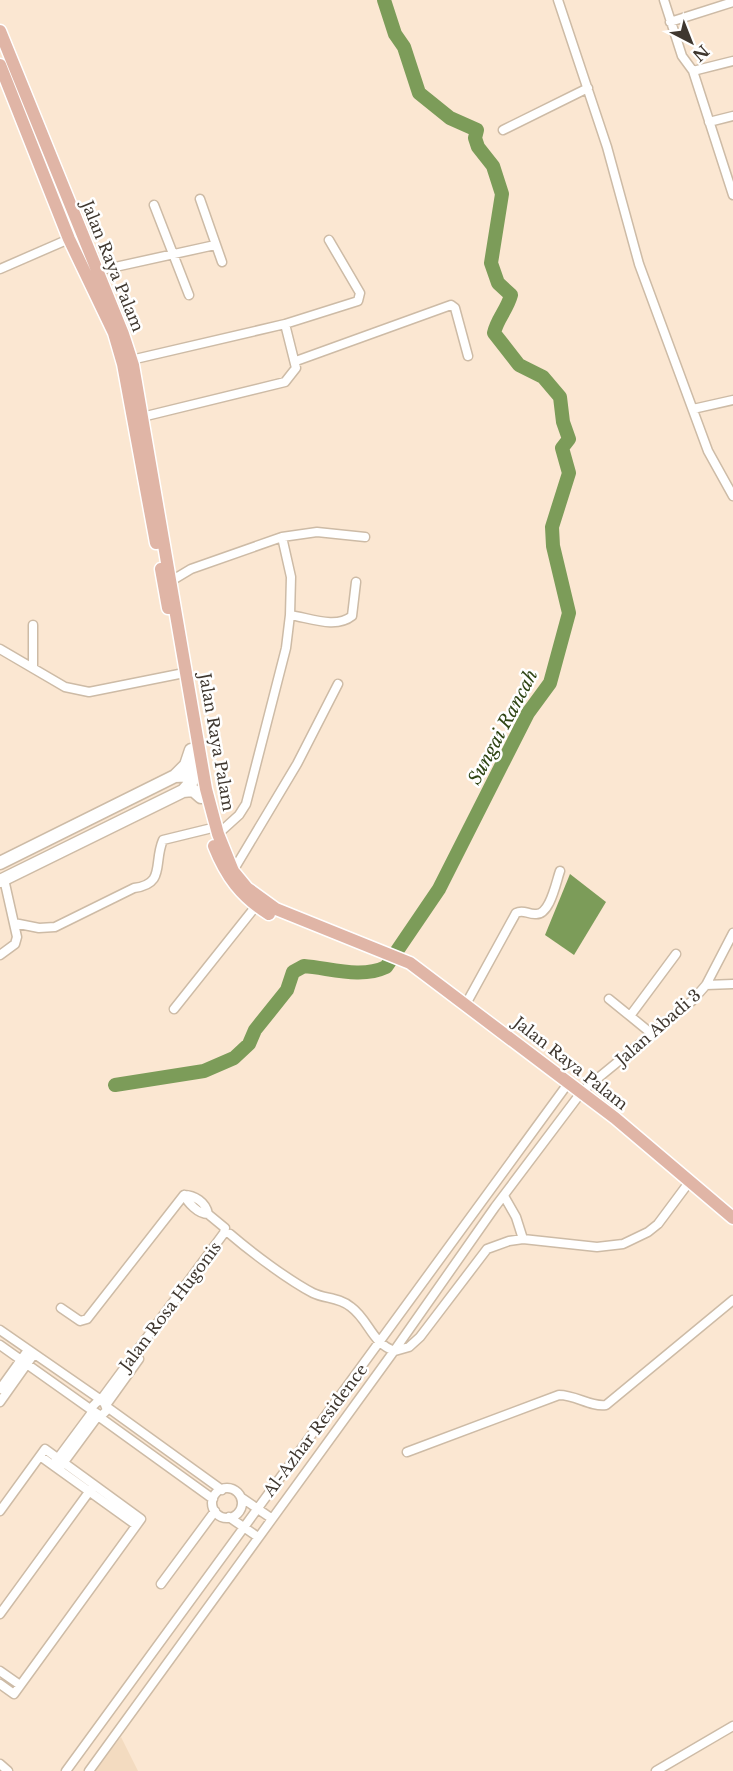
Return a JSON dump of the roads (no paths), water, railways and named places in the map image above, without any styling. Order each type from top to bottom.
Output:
[{"type":"main road","name":"Jalan Raya Palam","points":[[0,32],[131,360],[142,417],[146,467],[179,674],[196,753]]},
{"type":"main road","name":"Jalan Raya Palam","points":[[0,65],[69,239],[114,333],[123,364],[171,581],[203,793],[226,874],[256,906],[288,924],[380,953]]},
{"type":"main road","name":"Jalan Raya Palam","points":[[195,775],[203,793]]},
{"type":"main road","name":"Jalan Raya Palam","points":[[213,832],[233,871],[247,888],[276,909],[380,953],[410,963],[466,1004],[564,1089],[579,1095]]},
{"type":"main road","name":"Jalan Raya Palam","points":[[393,958],[579,1095],[687,1184],[733,1218]]},
{"type":"main road","name":"Jalan Raya Palam","points":[[687,1184],[733,1228]]},
{"type":"street","points":[[558,0],[588,88],[639,264],[708,451],[733,496]]},
{"type":"street","points":[[664,0],[682,56],[693,71],[729,170],[733,195]]},
{"type":"street","points":[[670,22],[733,2]]},
{"type":"street","points":[[693,71],[733,60]]},
{"type":"street","points":[[503,130],[588,88]]},
{"type":"street","points":[[710,122],[733,116]]},
{"type":"street","points":[[200,199],[222,262]]},
{"type":"street","points":[[154,205],[189,295]]},
{"type":"street","points":[[0,269],[69,239]]},
{"type":"street","points":[[131,360],[285,324],[358,300],[360,293],[329,240]]},
{"type":"street","points":[[97,271],[215,245]]},
{"type":"street","points":[[296,361],[449,305],[454,308],[468,356]]},
{"type":"street","points":[[142,417],[278,385],[292,376],[296,361],[285,324]]},
{"type":"street","points":[[693,409],[733,400]]},
{"type":"street","points":[[171,581],[191,569],[282,537],[317,532],[365,537]]},
{"type":"street","points":[[14,922],[39,928],[55,927],[134,888],[147,886],[155,879],[163,840],[213,832],[239,815],[253,784],[286,648],[291,577],[282,537]]},
{"type":"street","points":[[290,615],[334,622],[346,621],[352,616],[356,582]]},
{"type":"street","points":[[33,625],[33,668]]},
{"type":"street","points":[[0,649],[65,687],[89,692],[179,674]]},
{"type":"street","points":[[233,871],[297,764],[338,684]]},
{"type":"street","points":[[183,791],[195,775],[196,753]]},
{"type":"street","points":[[0,863],[175,776],[196,753]]},
{"type":"street","points":[[175,776],[195,775]]},
{"type":"street","points":[[0,955],[15,944],[17,933],[2,880],[183,791],[193,790],[203,793]]},
{"type":"street","points":[[466,1004],[516,913],[521,911],[538,914],[544,911],[560,871]]},
{"type":"street","points":[[174,1009],[256,906]]},
{"type":"street","name":"Jalan Abadi 3","points":[[579,1095],[692,1001],[706,985],[733,933]]},
{"type":"street","points":[[630,1016],[676,954]]},
{"type":"street","points":[[706,985],[733,984]]},
{"type":"street","points":[[609,999],[652,1034]]},
{"type":"street","name":"Al-Azhar Residence","points":[[66,1771],[564,1089]]},
{"type":"street","name":"Al-Azhar Residence","points":[[89,1771],[579,1095]]},
{"type":"street","points":[[230,1234],[313,1293],[351,1306],[380,1342],[394,1351],[409,1347],[420,1337],[488,1249],[509,1241],[523,1239],[597,1247],[623,1244],[648,1232],[658,1224],[687,1184]]},
{"type":"street","name":"Jalan Rosa Hugonis","points":[[61,1308],[80,1321],[87,1319],[184,1195],[196,1198],[207,1208],[208,1214],[225,1228],[224,1233],[140,1344],[103,1403]]},
{"type":"street","points":[[504,1196],[516,1217],[523,1239]]},
{"type":"street","points":[[406,1452],[559,1395],[573,1396],[590,1403],[606,1405],[733,1300]]},
{"type":"street","points":[[0,1330],[222,1490]]},
{"type":"street","points":[[0,1345],[213,1499],[215,1511],[161,1584]]},
{"type":"street","points":[[0,1402],[31,1352]]},
{"type":"street","points":[[372,1354],[385,1363]]},
{"type":"street","name":"Jalan Rosa Hugonis","points":[[103,1403],[139,1359]]},
{"type":"street","points":[[0,1389],[24,1362]]},
{"type":"street","points":[[103,1403],[105,1414],[96,1413],[92,1407],[103,1403]]},
{"type":"street","points":[[59,1464],[96,1413]]},
{"type":"street","points":[[0,1511],[45,1449],[59,1464],[91,1488],[141,1519],[14,1694],[0,1684]]},
{"type":"street","points":[[194,1485],[202,1475]]},
{"type":"street","points":[[0,1614],[91,1488]]},
{"type":"street","points":[[213,1499],[222,1490],[232,1488],[242,1498],[272,1518]]},
{"type":"street","points":[[229,1517],[240,1511],[242,1498]]},
{"type":"street","points":[[215,1511],[229,1517],[258,1537]]},
{"type":"street","points":[[0,1671],[20,1686]]},
{"type":"street","points":[[656,1771],[733,1726]]},
{"type":"street","points":[[0,1754],[0,1763],[8,1771]]},
{"type":"waterway","name":"Sungai Rancah","points":[[115,1085],[204,1071],[234,1058],[249,1044],[255,1030],[287,990],[293,972],[304,966],[345,972],[366,972],[386,967],[439,889],[528,713],[550,683],[569,613],[553,546],[552,527],[569,473],[562,448],[569,439],[563,422],[560,397],[543,377],[519,365],[494,333],[511,295],[498,283],[491,263],[502,194],[493,166],[478,147],[475,138],[477,130],[450,118],[419,93],[404,47],[395,34],[384,0]]}]
